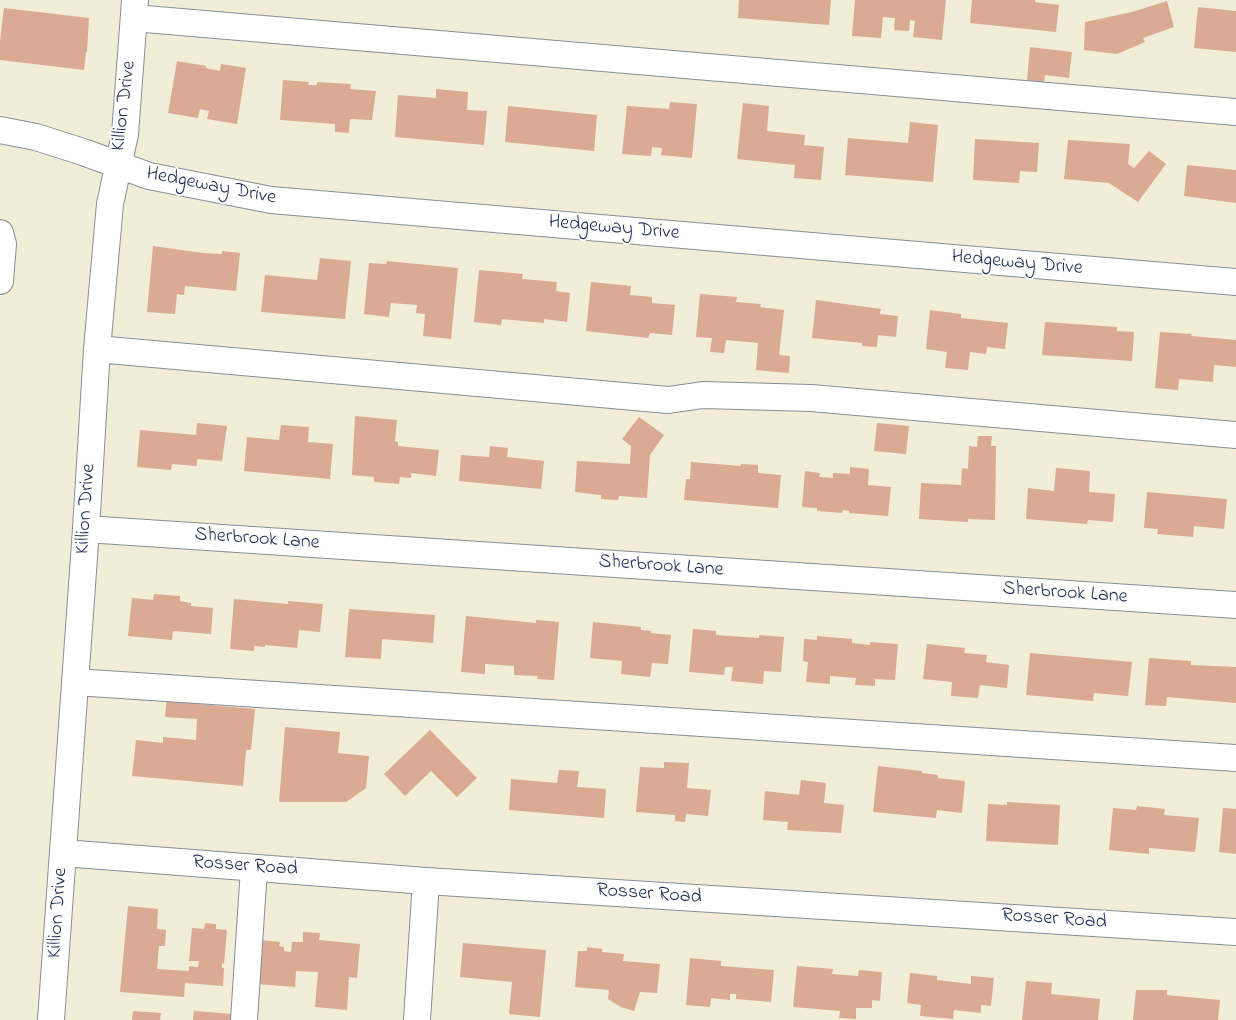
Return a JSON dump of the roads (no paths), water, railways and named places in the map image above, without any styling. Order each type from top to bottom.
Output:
[{"type":"street","points":[[134,9],[1236,112]]},
{"type":"street","name":"Killion Drive","points":[[51,1020],[97,349],[110,204],[125,134],[134,9]]},
{"type":"street","name":"Hedgeway Drive","points":[[0,130],[36,137],[149,176],[271,200],[1236,282]]},
{"type":"street","points":[[0,233],[3,244],[0,282]]},
{"type":"street","points":[[97,349],[668,400],[703,395],[812,398],[1236,435]]},
{"type":"street","name":"Sherbrook Lane","points":[[86,529],[1236,605]]},
{"type":"street","points":[[75,682],[1236,758]]},
{"type":"street","name":"Rosser Road","points":[[63,853],[426,881],[1236,932]]},
{"type":"street","points":[[244,1020],[254,868]]},
{"type":"street","points":[[417,1020],[426,881]]}]
